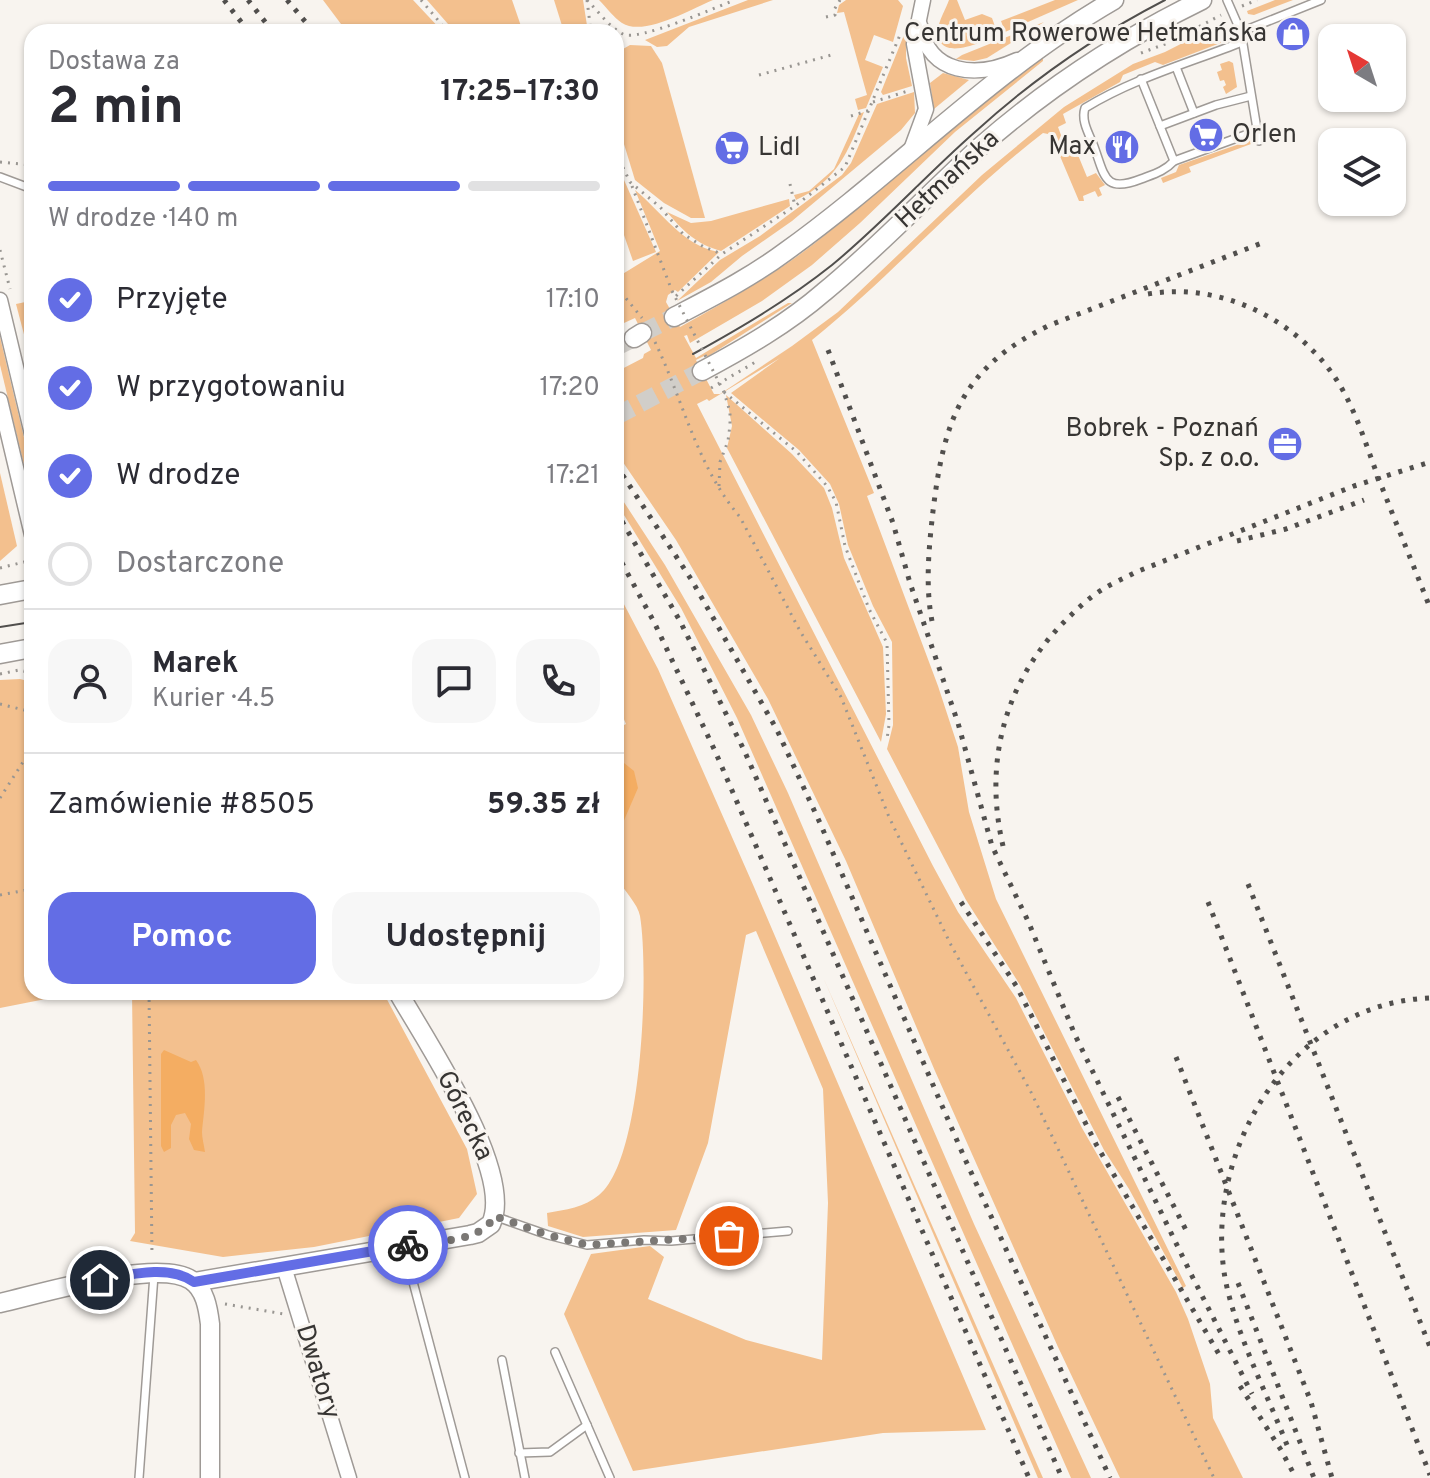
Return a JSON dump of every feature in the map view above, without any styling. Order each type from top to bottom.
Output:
[{"type":"main road","name":"Hetmańska","points":[[674,317],[749,277],[782,255],[981,91],[1034,51],[1114,0]]},
{"type":"main road","name":"Hetmańska","points":[[702,371],[749,346],[822,294],[979,148],[1048,92],[1140,32],[1202,0]]},
{"type":"main road","points":[[0,595],[24,590]]},
{"type":"main road","points":[[0,654],[24,650]]},
{"type":"main road","name":"Górecka","points":[[402,1000],[482,1145],[495,1187],[494,1216]]},
{"type":"main road","points":[[0,1303],[122,1276],[176,1274],[194,1282],[478,1233],[491,1224],[494,1216]]},
{"type":"main road","points":[[194,1282],[207,1304],[210,1324],[210,1478]]},
{"type":"street","points":[[907,154],[917,139],[926,109],[914,44],[923,0]]},
{"type":"street","points":[[919,16],[925,43],[943,62],[959,70],[989,70],[1034,51]]},
{"type":"street","points":[[0,300],[24,400]]},
{"type":"street","points":[[0,400],[24,501]]},
{"type":"street","name":"Dwatory","points":[[284,1267],[349,1478]]},
{"type":"lane","points":[[1227,0],[1241,32],[1259,141]]},
{"type":"lane","points":[[1241,32],[1321,0]]},
{"type":"lane","points":[[1242,42],[1114,90],[1084,110],[1083,119],[1105,176],[1112,184],[1123,186],[1166,169],[1174,161],[1256,131]]},
{"type":"lane","points":[[1176,67],[1194,113]]},
{"type":"lane","points":[[1141,79],[1174,161]]},
{"type":"lane","points":[[1160,126],[1251,96]]},
{"type":"lane","points":[[0,177],[24,186]]},
{"type":"lane","points":[[494,1216],[587,1245],[788,1231]]},
{"type":"lane","points":[[403,1246],[465,1478]]},
{"type":"lane","points":[[139,1478],[154,1273]]},
{"type":"lane","points":[[555,1352],[610,1478]]},
{"type":"lane","points":[[502,1360],[525,1478]]},
{"type":"lane","points":[[519,1453],[550,1452],[587,1425]]},
{"type":"path","points":[[421,0],[441,24]]},
{"type":"path","points":[[587,0],[612,24]]},
{"type":"path","points":[[587,0],[590,24]]},
{"type":"path","points":[[624,35],[630,37],[655,30],[735,0]]},
{"type":"path","points":[[826,17],[835,15],[835,6],[840,0]]},
{"type":"path","points":[[1137,54],[1168,43],[1257,0]]},
{"type":"path","points":[[679,294],[722,254],[795,206],[845,167],[901,32]]},
{"type":"path","points":[[759,75],[835,54]]},
{"type":"path","points":[[851,116],[870,110]]},
{"type":"path","points":[[0,162],[24,164]]},
{"type":"path","points":[[624,170],[672,291],[724,392],[730,412],[728,441],[720,462],[718,487]]},
{"type":"path","points":[[630,182],[660,207],[683,234],[722,254]]},
{"type":"path","points":[[790,184],[795,206]]},
{"type":"path","points":[[624,299],[644,333],[718,487],[740,517],[800,631],[836,687],[889,817],[951,945],[1032,1094],[1214,1478]]},
{"type":"path","points":[[711,388],[768,354]]},
{"type":"path","points":[[724,392],[797,452],[827,486],[836,502],[845,546],[869,609],[887,643],[887,739]]},
{"type":"path","points":[[0,562],[2,567],[24,562]]},
{"type":"path","points":[[0,674],[24,671]]},
{"type":"path","points":[[0,704],[24,710]]},
{"type":"path","points":[[0,798],[24,760]]},
{"type":"path","points":[[0,895],[24,890]]},
{"type":"path","points":[[149,1000],[151,1253],[154,1273]]},
{"type":"path","points":[[221,1303],[287,1313],[290,1323]]},
{"type":"shaded area","points":[[323,0],[413,0],[436,24],[341,24]]},
{"type":"shaded area","points":[[427,0],[512,0],[520,24],[448,24]]},
{"type":"shaded area","points":[[554,0],[583,0],[587,24],[562,24]]},
{"type":"shaded area","points":[[599,0],[713,0],[668,20],[642,27],[622,23]]},
{"type":"shaded area","points":[[748,0],[773,0],[689,27],[667,46],[657,47],[645,40]]},
{"type":"shaded area","points":[[846,0],[898,0],[903,6],[893,42],[874,35],[865,60],[883,67],[866,108],[858,110],[855,99],[867,95],[844,12],[837,13],[839,5]]},
{"type":"shaded area","points":[[949,0],[957,0],[965,20],[982,14],[992,18],[998,35],[963,48],[945,46],[940,41],[938,31]]},
{"type":"shaded area","points":[[1055,0],[1078,0],[1005,32],[1001,21]]},
{"type":"shaded area","points":[[1275,0],[1293,0],[1254,15],[1248,14],[1247,11]]},
{"type":"shaded area","points":[[1044,22],[987,58],[974,61],[956,59],[962,55]]},
{"type":"shaded area","points":[[1216,26],[1222,26],[1229,35],[1223,42],[1163,65],[1155,62],[1123,75],[1120,82],[1063,114],[1066,123],[1058,127],[1068,154],[1075,152],[1078,155],[1087,177],[1096,173],[1105,185],[1099,188],[1102,195],[1098,197],[1095,191],[1083,196],[1084,201],[1079,201],[1054,142],[1043,133],[812,340],[874,493],[867,496],[938,686],[958,747],[969,812],[996,899],[1186,1286],[1183,1288],[1104,1150],[1020,985],[966,900],[887,749],[893,725],[892,642],[873,606],[848,545],[839,504],[830,484],[799,450],[731,393],[780,358],[709,401],[707,399],[697,404],[933,866],[958,912],[1016,998],[1082,1128],[1176,1292],[1210,1384],[1213,1418],[1243,1478],[1120,1478],[935,1071],[846,861],[768,699],[676,540],[624,464],[624,368],[651,350],[635,318],[624,323],[624,273],[660,251],[635,190],[684,236],[706,249],[719,252],[678,292],[675,290],[668,295],[666,302],[680,327],[799,255],[984,101],[1043,57],[1043,61],[955,132],[812,265],[762,301],[690,343],[687,335],[684,336],[696,358],[792,303],[707,357],[696,360],[714,394],[720,394],[838,312],[982,175],[1064,107],[1133,64],[1165,52]]},
{"type":"shaded area","points":[[906,30],[906,58],[912,86],[883,95],[881,92]]},
{"type":"shaded area","points":[[630,45],[651,46],[662,63],[705,218],[691,218],[664,203],[635,180],[624,144],[624,48]]},
{"type":"shaded area","points":[[1233,63],[1237,87],[1226,94],[1224,80],[1220,81],[1217,72],[1222,70],[1220,64]]},
{"type":"shaded area","points":[[943,73],[969,80],[934,109],[930,83]]},
{"type":"shaded area","points":[[914,92],[915,113],[901,130],[792,221],[711,282],[677,301],[720,260],[760,236],[842,175],[851,163],[877,104]]},
{"type":"shaded area","points":[[864,112],[839,164],[822,184],[796,200],[794,195],[809,191],[834,169],[859,114]]},
{"type":"shaded area","points":[[1251,140],[1251,144],[1189,167],[1191,172],[1163,183],[1161,178],[1176,172],[1179,165]]},
{"type":"shaded area","points":[[624,180],[656,252],[633,261],[624,235]]},
{"type":"shaded area","points":[[789,199],[790,206],[721,251],[691,236],[667,212],[691,223],[711,221]]},
{"type":"shaded area","points":[[24,302],[24,334],[16,304]]},
{"type":"shaded area","points":[[0,337],[24,438],[24,465],[0,365]]},
{"type":"shaded area","points":[[726,395],[792,454],[824,488],[844,558],[883,647],[886,714],[881,742],[727,448],[732,426]]},
{"type":"shaded area","points":[[0,473],[17,546],[0,561]]},
{"type":"shaded area","points":[[624,502],[665,565],[751,715],[788,793],[974,1224],[1091,1478],[1071,1478],[737,718],[681,608],[624,515]]},
{"type":"shaded area","points":[[624,604],[658,669],[754,887],[986,1430],[883,1433],[633,1471],[564,1314],[591,1254],[650,1246],[664,1257],[648,1299],[746,1340],[822,1360],[828,1203],[823,1089],[756,931],[746,935],[708,1143],[676,1230],[583,1237],[548,1226],[547,1213],[588,1202],[599,1195],[614,1175],[634,1106],[644,977],[639,911],[624,888]]},
{"type":"shaded area","points":[[0,680],[24,680],[24,1000],[40,1000],[0,1008]]},
{"type":"shaded area","points":[[624,763],[634,771],[638,788],[624,820]]},
{"type":"shaded area","points":[[823,977],[1043,1478],[1038,1478]]},
{"type":"shaded area","points":[[132,1000],[387,1000],[467,1149],[477,1194],[459,1218],[314,1247],[223,1257],[130,1241],[135,1233]]},
{"type":"shaded area","points":[[164,1050],[191,1062],[196,1060],[200,1068],[205,1085],[202,1132],[205,1152],[194,1150],[189,1139],[191,1124],[185,1113],[176,1115],[171,1125],[171,1148],[164,1152],[161,1146],[161,1054]]},
{"type":"tunnel","points":[[642,333],[674,317]]},
{"type":"tunnel","points":[[624,343],[634,338]]},
{"type":"tunnel","points":[[624,412],[702,371]]},
{"type":"tram line","points":[[693,354],[815,278],[1019,94],[1090,43],[1165,0]]},
{"type":"tram line","points":[[0,627],[24,623]]},
{"type":"railway","points":[[224,0],[243,24]]},
{"type":"railway","points":[[248,0],[267,24]]},
{"type":"railway","points":[[287,0],[307,24]]},
{"type":"railway","points":[[932,621],[928,566],[938,478],[952,423],[977,378],[1020,341],[1050,325],[1262,243]]},
{"type":"railway","points":[[1148,294],[1201,293],[1252,308],[1276,321],[1317,355],[1334,376],[1354,412],[1430,608]]},
{"type":"railway","points":[[828,350],[893,523],[958,723],[992,846],[1028,921],[1075,1035],[1252,1394]]},
{"type":"railway","points":[[1003,846],[996,786],[1003,728],[1012,700],[1041,649],[1081,606],[1103,589],[1136,572],[1354,486],[1430,462]]},
{"type":"railway","points":[[624,477],[691,579],[777,730],[965,1159],[1110,1478]]},
{"type":"railway","points":[[1237,541],[1286,529],[1364,500]]},
{"type":"railway","points":[[624,525],[680,621],[744,750],[1062,1478]]},
{"type":"railway","points":[[624,567],[654,622],[715,751],[1029,1478]]},
{"type":"railway","points":[[1248,884],[1430,1347]]},
{"type":"railway","points":[[961,902],[1017,987],[1097,1146],[1220,1356]]},
{"type":"railway","points":[[1208,902],[1430,1475]]},
{"type":"railway","points":[[1287,1445],[1244,1342],[1225,1278],[1222,1229],[1228,1181],[1244,1134],[1267,1092],[1298,1055],[1336,1026],[1380,1006],[1430,998]]},
{"type":"railway","points":[[1176,1057],[1311,1402],[1332,1478]]},
{"type":"railway","points":[[1118,1097],[1187,1232]]},
{"type":"railway","points":[[1238,1283],[1314,1478]]},
{"type":"railway","points":[[1240,1386],[1296,1478]]},
{"type":"way so far","points":[[408,1245],[478,1233],[491,1224],[494,1216],[587,1245],[729,1236]]},
{"type":"place","name":"Centrum Rowerowe Hetmańska","points":[[1293,34]]},
{"type":"place","name":"Orlen","points":[[1206,135]]},
{"type":"place","name":"Max","points":[[1122,147]]},
{"type":"place","name":"Lidl","points":[[732,148]]},
{"type":"place","name":"Bobrek - Poznań Sp. z o.o.","points":[[1285,444]]},
{"type":"route","points":[[100,1280],[132,1274],[165,1273],[194,1282],[408,1245]]}]
